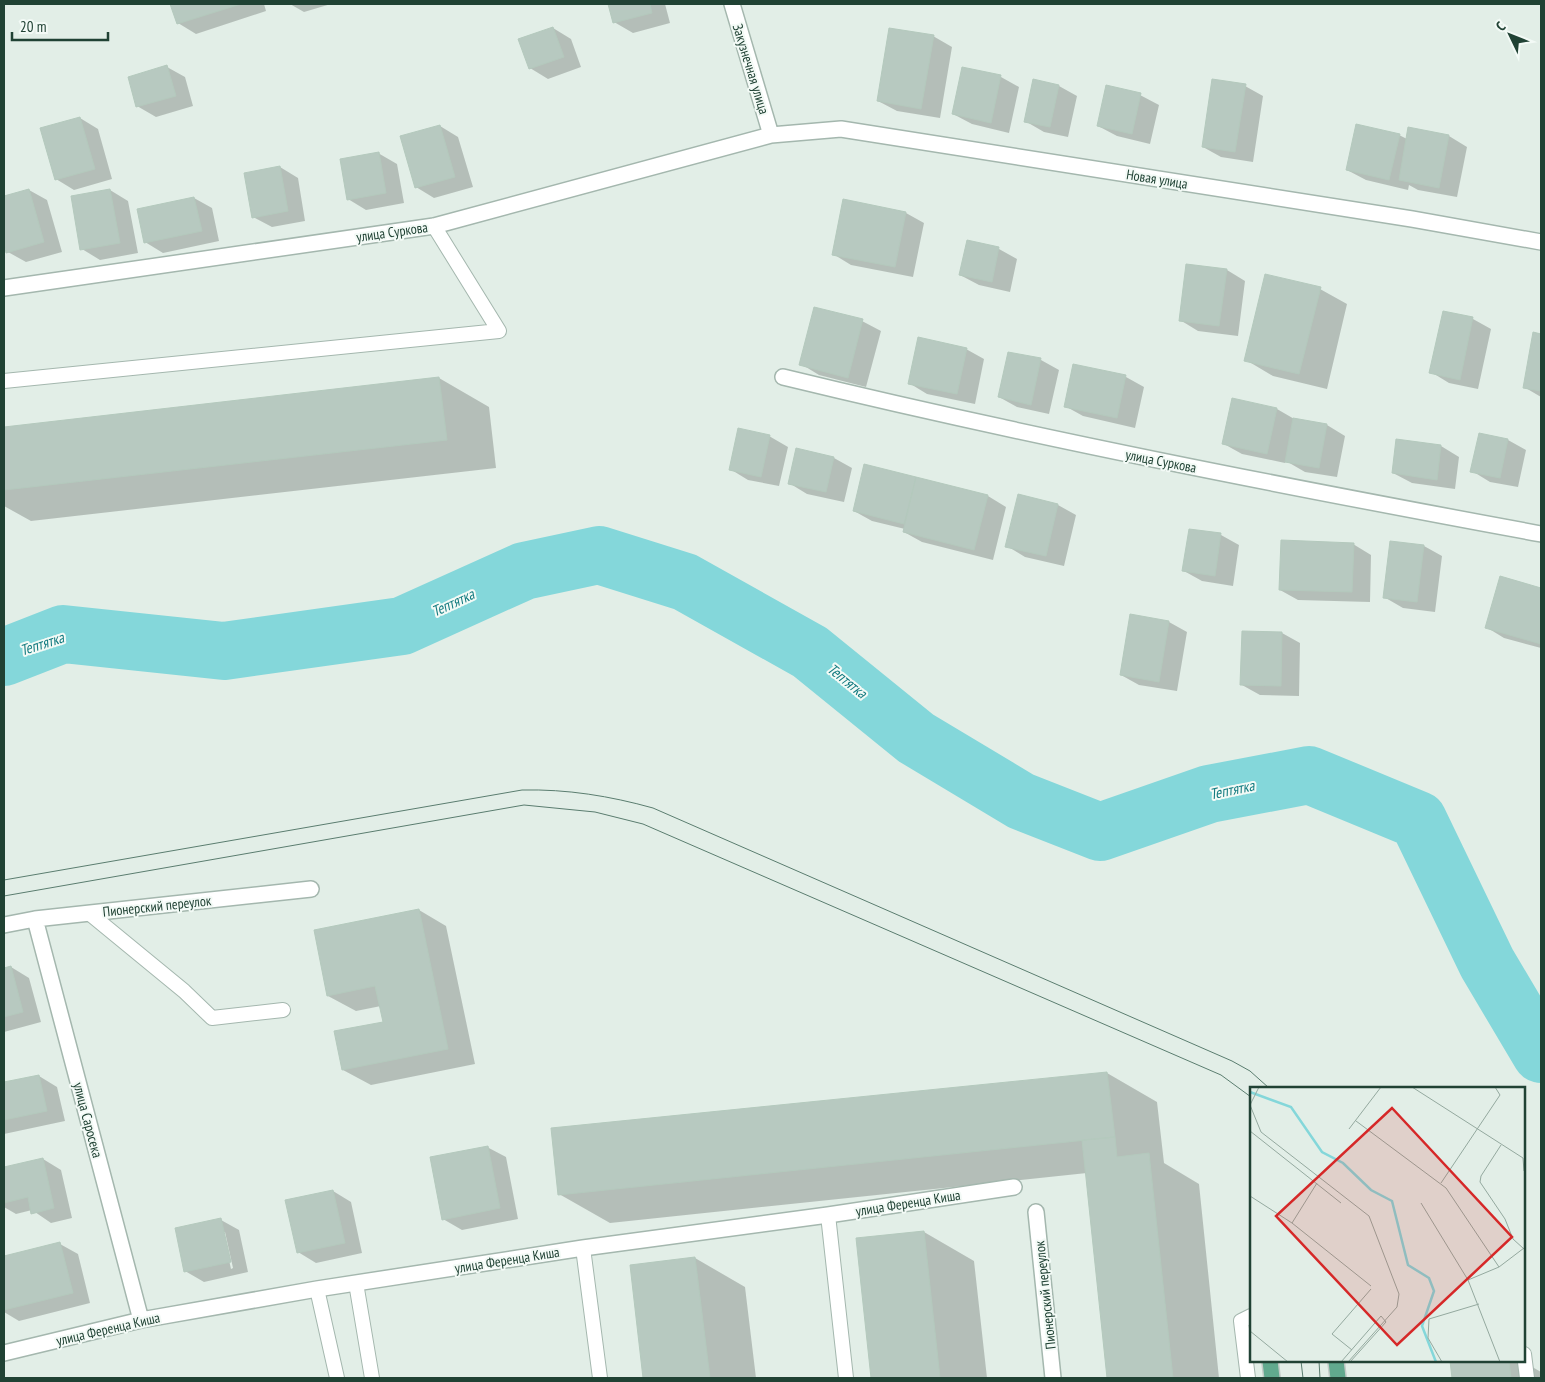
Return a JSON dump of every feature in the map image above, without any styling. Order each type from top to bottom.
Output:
[{"type":"main road","points":[[1270,1362],[1272,1378]]},
{"type":"main road","points":[[1336,1362],[1338,1378]]},
{"type":"street","name":"Закузнечная улица","points":[[732,4],[771,135]]},
{"type":"street","name":"Новая улица","points":[[771,135],[841,130],[1402,217],[1541,242]]},
{"type":"street","name":"улица Суркова","points":[[4,288],[434,226],[771,135]]},
{"type":"street","name":"улица Суркова","points":[[783,378],[939,415],[1134,456],[1541,534]]},
{"type":"street","name":"Пионерский переулок","points":[[4,925],[36,919],[311,888]]},
{"type":"street","name":"улица Саросека","points":[[36,919],[141,1320]]},
{"type":"street","name":"улица Ференца Киша","points":[[4,1353],[141,1320],[317,1289],[583,1248],[828,1215],[1014,1187]]},
{"type":"street","name":"Пионерский переулок","points":[[1036,1212],[1053,1378]]},
{"type":"lane","points":[[4,382],[499,331],[434,226]]},
{"type":"lane","points":[[89,913],[212,1018],[283,1010]]},
{"type":"lane","points":[[828,1215],[846,1378]]},
{"type":"lane","points":[[583,1248],[600,1378]]},
{"type":"lane","points":[[356,1283],[372,1378]]},
{"type":"lane","points":[[317,1289],[336,1378]]},
{"type":"lane","points":[[1248,1378],[1241,1321],[1250,1316]]},
{"type":"lane","points":[[1525,1362],[1527,1378]]},
{"type":"building","points":[[170,4],[241,4],[177,24]]},
{"type":"building","points":[[608,4],[650,4],[652,13],[613,23]]},
{"type":"building","points":[[553,27],[564,57],[529,69],[518,39]]},
{"type":"building","points":[[889,28],[934,35],[921,109],[877,101]]},
{"type":"building","points":[[167,65],[176,96],[136,107],[128,77]]},
{"type":"building","points":[[962,67],[1001,75],[991,123],[952,114]]},
{"type":"building","points":[[1033,79],[1059,85],[1050,127],[1024,122]]},
{"type":"building","points":[[1212,79],[1246,84],[1235,152],[1202,147]]},
{"type":"building","points":[[1106,85],[1141,93],[1132,134],[1097,126]]},
{"type":"building","points":[[80,117],[95,169],[55,180],[40,128]]},
{"type":"building","points":[[1356,124],[1400,134],[1389,180],[1346,170]]},
{"type":"building","points":[[440,125],[455,177],[415,188],[400,136]]},
{"type":"building","points":[[1408,127],[1449,135],[1439,188],[1399,180]]},
{"type":"building","points":[[379,152],[386,193],[347,200],[340,159]]},
{"type":"building","points":[[280,166],[288,211],[252,218],[244,173]]},
{"type":"building","points":[[29,189],[44,242],[6,253],[4,243],[4,196]]},
{"type":"building","points":[[110,189],[120,243],[80,250],[71,196]]},
{"type":"building","points":[[194,197],[202,231],[144,243],[137,209]]},
{"type":"building","points":[[843,199],[906,212],[895,267],[832,255]]},
{"type":"building","points":[[967,240],[999,247],[992,282],[959,275]]},
{"type":"building","points":[[1186,264],[1227,269],[1219,326],[1179,321]]},
{"type":"building","points":[[1265,274],[1321,287],[1299,374],[1244,361]]},
{"type":"building","points":[[814,307],[863,319],[848,378],[799,365]]},
{"type":"building","points":[[1443,311],[1473,317],[1460,380],[1429,373]]},
{"type":"building","points":[[1533,332],[1541,334],[1541,391],[1523,388]]},
{"type":"building","points":[[918,337],[967,348],[957,394],[908,384]]},
{"type":"building","points":[[1008,352],[1041,358],[1031,405],[998,397]]},
{"type":"building","points":[[1073,364],[1126,375],[1117,418],[1064,407]]},
{"type":"building","points":[[439,377],[447,440],[4,490],[4,427]]},
{"type":"building","points":[[1232,398],[1277,408],[1267,454],[1222,444]]},
{"type":"building","points":[[1293,418],[1327,424],[1319,468],[1285,462]]},
{"type":"building","points":[[738,428],[770,435],[761,477],[729,470]]},
{"type":"building","points":[[1479,433],[1508,439],[1500,478],[1470,472]]},
{"type":"building","points":[[1396,439],[1441,445],[1437,480],[1392,473]]},
{"type":"building","points":[[796,448],[834,457],[826,492],[788,484]]},
{"type":"building","points":[[864,464],[916,477],[904,524],[853,511]]},
{"type":"building","points":[[916,477],[988,495],[974,550],[903,532]]},
{"type":"building","points":[[1018,494],[1058,504],[1046,556],[1005,547]]},
{"type":"building","points":[[1189,529],[1221,533],[1215,576],[1182,571]]},
{"type":"building","points":[[1281,540],[1354,543],[1352,592],[1279,590]]},
{"type":"building","points":[[1390,541],[1424,545],[1417,602],[1383,598]]},
{"type":"building","points":[[1500,576],[1541,588],[1541,644],[1485,628]]},
{"type":"building","points":[[1130,614],[1169,621],[1159,682],[1120,675]]},
{"type":"building","points":[[1242,631],[1282,632],[1281,686],[1240,685]]},
{"type":"building","points":[[419,909],[448,1049],[342,1070],[334,1031],[383,1022],[375,986],[327,996],[314,930]]},
{"type":"building","points":[[11,966],[23,1012],[4,1017],[4,968]]},
{"type":"building","points":[[1107,1072],[1115,1137],[558,1195],[551,1128]]},
{"type":"building","points":[[39,1075],[47,1111],[4,1120],[4,1082]]},
{"type":"building","points":[[1115,1137],[1117,1157],[1149,1153],[1173,1378],[1107,1378],[1082,1140]]},
{"type":"building","points":[[488,1146],[500,1208],[442,1220],[430,1157]]},
{"type":"building","points":[[43,1158],[54,1208],[31,1214],[28,1197],[4,1203],[4,1167]]},
{"type":"building","points":[[333,1190],[345,1243],[297,1253],[285,1200]]},
{"type":"building","points":[[221,1218],[231,1262],[184,1272],[175,1228]]},
{"type":"building","points":[[924,1231],[940,1378],[871,1378],[856,1238]]},
{"type":"building","points":[[60,1242],[73,1293],[4,1310],[4,1256]]},
{"type":"building","points":[[695,1257],[710,1378],[643,1378],[630,1265]]},
{"type":"building","points":[[1450,1362],[1509,1362],[1511,1378],[1452,1378]]},
{"type":"waterway","name":"Тептятка","points":[[4,657],[63,634],[224,651],[402,626],[524,571],[599,555],[685,582],[810,652],[916,738],[1021,801],[1100,832],[1209,794],[1309,775],[1418,820],[1487,963],[1541,1054]]},
{"type":"tram line","points":[[4,880],[522,790],[572,792],[605,797],[653,808],[1232,1061],[1250,1071],[1268,1087]]},
{"type":"tram line","points":[[4,896],[524,805],[595,812],[643,824],[1221,1075],[1250,1096]]},
{"type":"tram line","points":[[1301,1362],[1303,1378]]},
{"type":"tram line","points":[[1319,1362],[1320,1378]]}]
